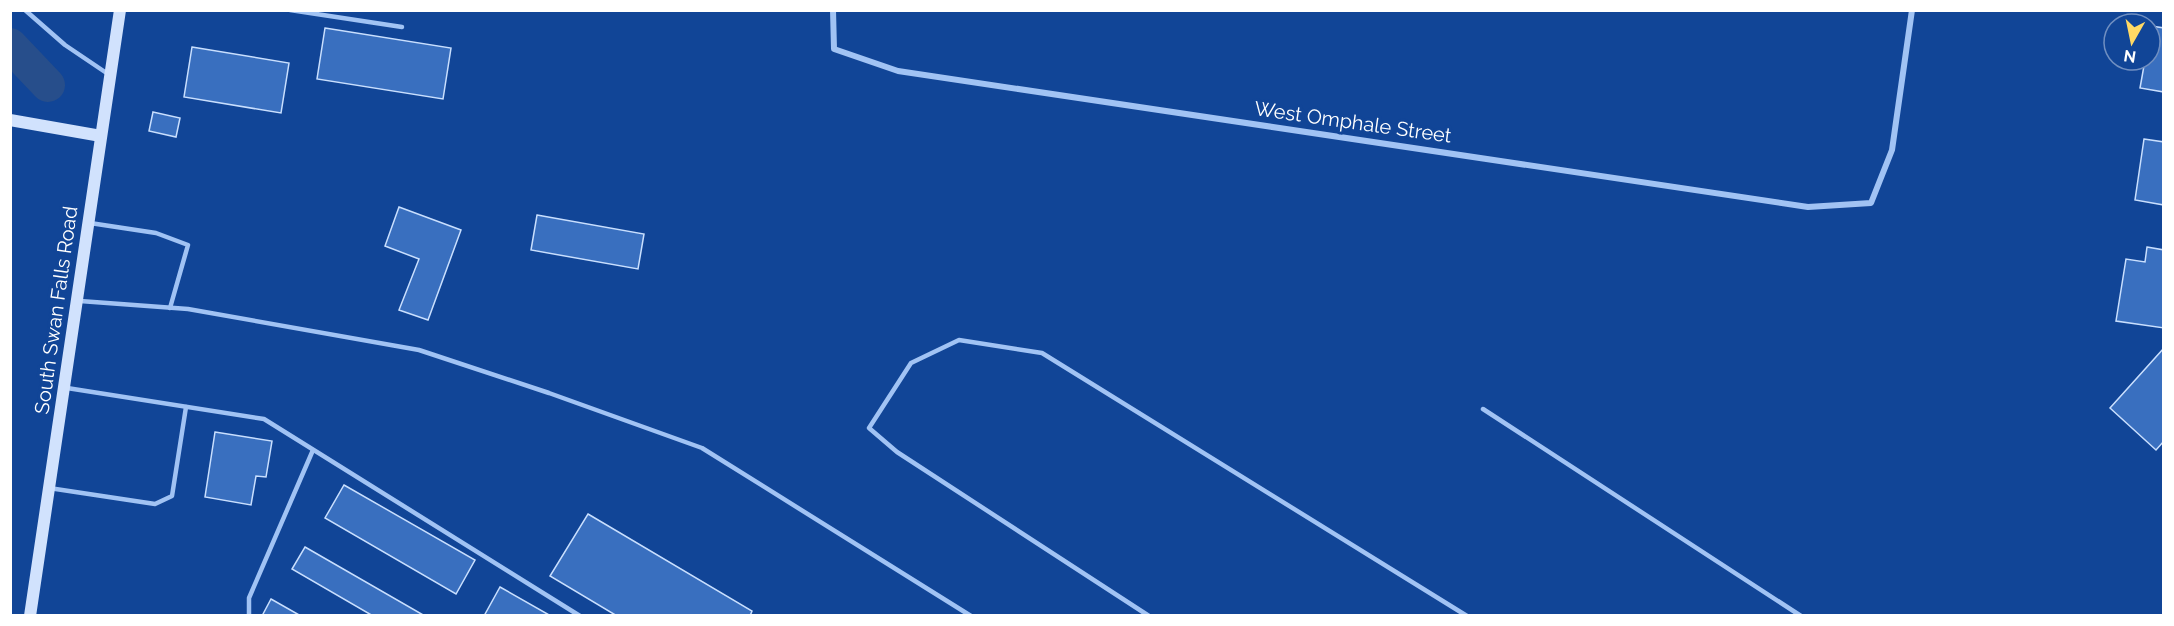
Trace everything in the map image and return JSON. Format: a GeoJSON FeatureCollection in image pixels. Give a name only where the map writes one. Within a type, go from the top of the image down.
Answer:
{"type":"FeatureCollection","features":[{"type":"Feature","properties":{"kind":"street","name":"South Swan Falls Road"},"geometry":{"type":"LineString","coordinates":[[30,615],[120,10]]}},
{"type":"Feature","properties":{"kind":"street","name":"West Omphale Street"},"geometry":{"type":"LineString","coordinates":[[833,10],[834,49],[898,71],[1808,207],[1872,203],[1892,150],[1912,10]]}},
{"type":"Feature","properties":{"kind":"street"},"geometry":{"type":"LineString","coordinates":[[10,120],[101,136]]}},
{"type":"Feature","properties":{"kind":"lane"},"geometry":{"type":"LineString","coordinates":[[25,10],[65,45],[110,75]]}},
{"type":"Feature","properties":{"kind":"lane"},"geometry":{"type":"LineString","coordinates":[[290,10],[402,27]]}},
{"type":"Feature","properties":{"kind":"lane"},"geometry":{"type":"LineString","coordinates":[[88,223],[156,233],[188,246],[170,308]]}},
{"type":"Feature","properties":{"kind":"lane"},"geometry":{"type":"LineString","coordinates":[[77,301],[200,311],[419,350],[549,393],[702,448],[970,615]]}},
{"type":"Feature","properties":{"kind":"lane"},"geometry":{"type":"LineString","coordinates":[[1149,615],[897,452],[869,428],[911,363],[959,340],[1042,353],[1467,615]]}},
{"type":"Feature","properties":{"kind":"lane"},"geometry":{"type":"LineString","coordinates":[[64,388],[264,419],[580,615]]}},
{"type":"Feature","properties":{"kind":"lane"},"geometry":{"type":"LineString","coordinates":[[49,488],[155,504],[172,496],[186,407]]}},
{"type":"Feature","properties":{"kind":"lane"},"geometry":{"type":"LineString","coordinates":[[1484,409],[1802,615]]}},
{"type":"Feature","properties":{"kind":"lane"},"geometry":{"type":"LineString","coordinates":[[249,615],[249,598],[313,450]]}},
{"type":"Feature","properties":{"kind":"building"},"geometry":{"type":"Polygon","coordinates":[[[325,28],[451,48],[443,99],[317,79],[325,28]]]}},
{"type":"Feature","properties":{"kind":"building"},"geometry":{"type":"Polygon","coordinates":[[[2162,28],[2164,28],[2164,92],[2140,88],[2143,72],[2162,72],[2162,28]]]}},
{"type":"Feature","properties":{"kind":"building"},"geometry":{"type":"Polygon","coordinates":[[[192,47],[289,63],[281,113],[184,97],[192,47]]]}},
{"type":"Feature","properties":{"kind":"building"},"geometry":{"type":"Polygon","coordinates":[[[153,112],[180,118],[176,137],[149,131],[153,112]]]}},
{"type":"Feature","properties":{"kind":"building"},"geometry":{"type":"Polygon","coordinates":[[[2144,139],[2164,142],[2164,205],[2135,200],[2144,139]]]}},
{"type":"Feature","properties":{"kind":"building"},"geometry":{"type":"Polygon","coordinates":[[[399,207],[461,230],[428,320],[399,310],[419,259],[385,246],[399,207]]]}},
{"type":"Feature","properties":{"kind":"building"},"geometry":{"type":"Polygon","coordinates":[[[537,215],[644,234],[638,269],[531,250],[537,215]]]}},
{"type":"Feature","properties":{"kind":"building"},"geometry":{"type":"Polygon","coordinates":[[[2147,247],[2164,250],[2164,328],[2116,321],[2126,259],[2145,262],[2147,247]]]}},
{"type":"Feature","properties":{"kind":"building"},"geometry":{"type":"Polygon","coordinates":[[[2164,348],[2164,441],[2156,450],[2110,408],[2164,348]]]}},
{"type":"Feature","properties":{"kind":"building"},"geometry":{"type":"Polygon","coordinates":[[[215,432],[272,441],[266,477],[256,476],[251,505],[205,497],[215,432]]]}},
{"type":"Feature","properties":{"kind":"building"},"geometry":{"type":"Polygon","coordinates":[[[344,485],[475,560],[456,594],[325,518],[344,485]]]}},
{"type":"Feature","properties":{"kind":"building"},"geometry":{"type":"Polygon","coordinates":[[[588,514],[752,611],[750,616],[617,616],[550,576],[588,514]]]}},
{"type":"Feature","properties":{"kind":"building"},"geometry":{"type":"Polygon","coordinates":[[[305,547],[425,616],[373,616],[292,569],[305,547]]]}},
{"type":"Feature","properties":{"kind":"building"},"geometry":{"type":"Polygon","coordinates":[[[500,587],[551,616],[484,616],[500,587]]]}},
{"type":"Feature","properties":{"kind":"building"},"geometry":{"type":"Polygon","coordinates":[[[271,599],[301,616],[262,616],[271,599]]]}},
{"type":"Feature","properties":{"kind":"waterway"},"geometry":{"type":"LineString","coordinates":[[10,45],[48,85]]}}]}
